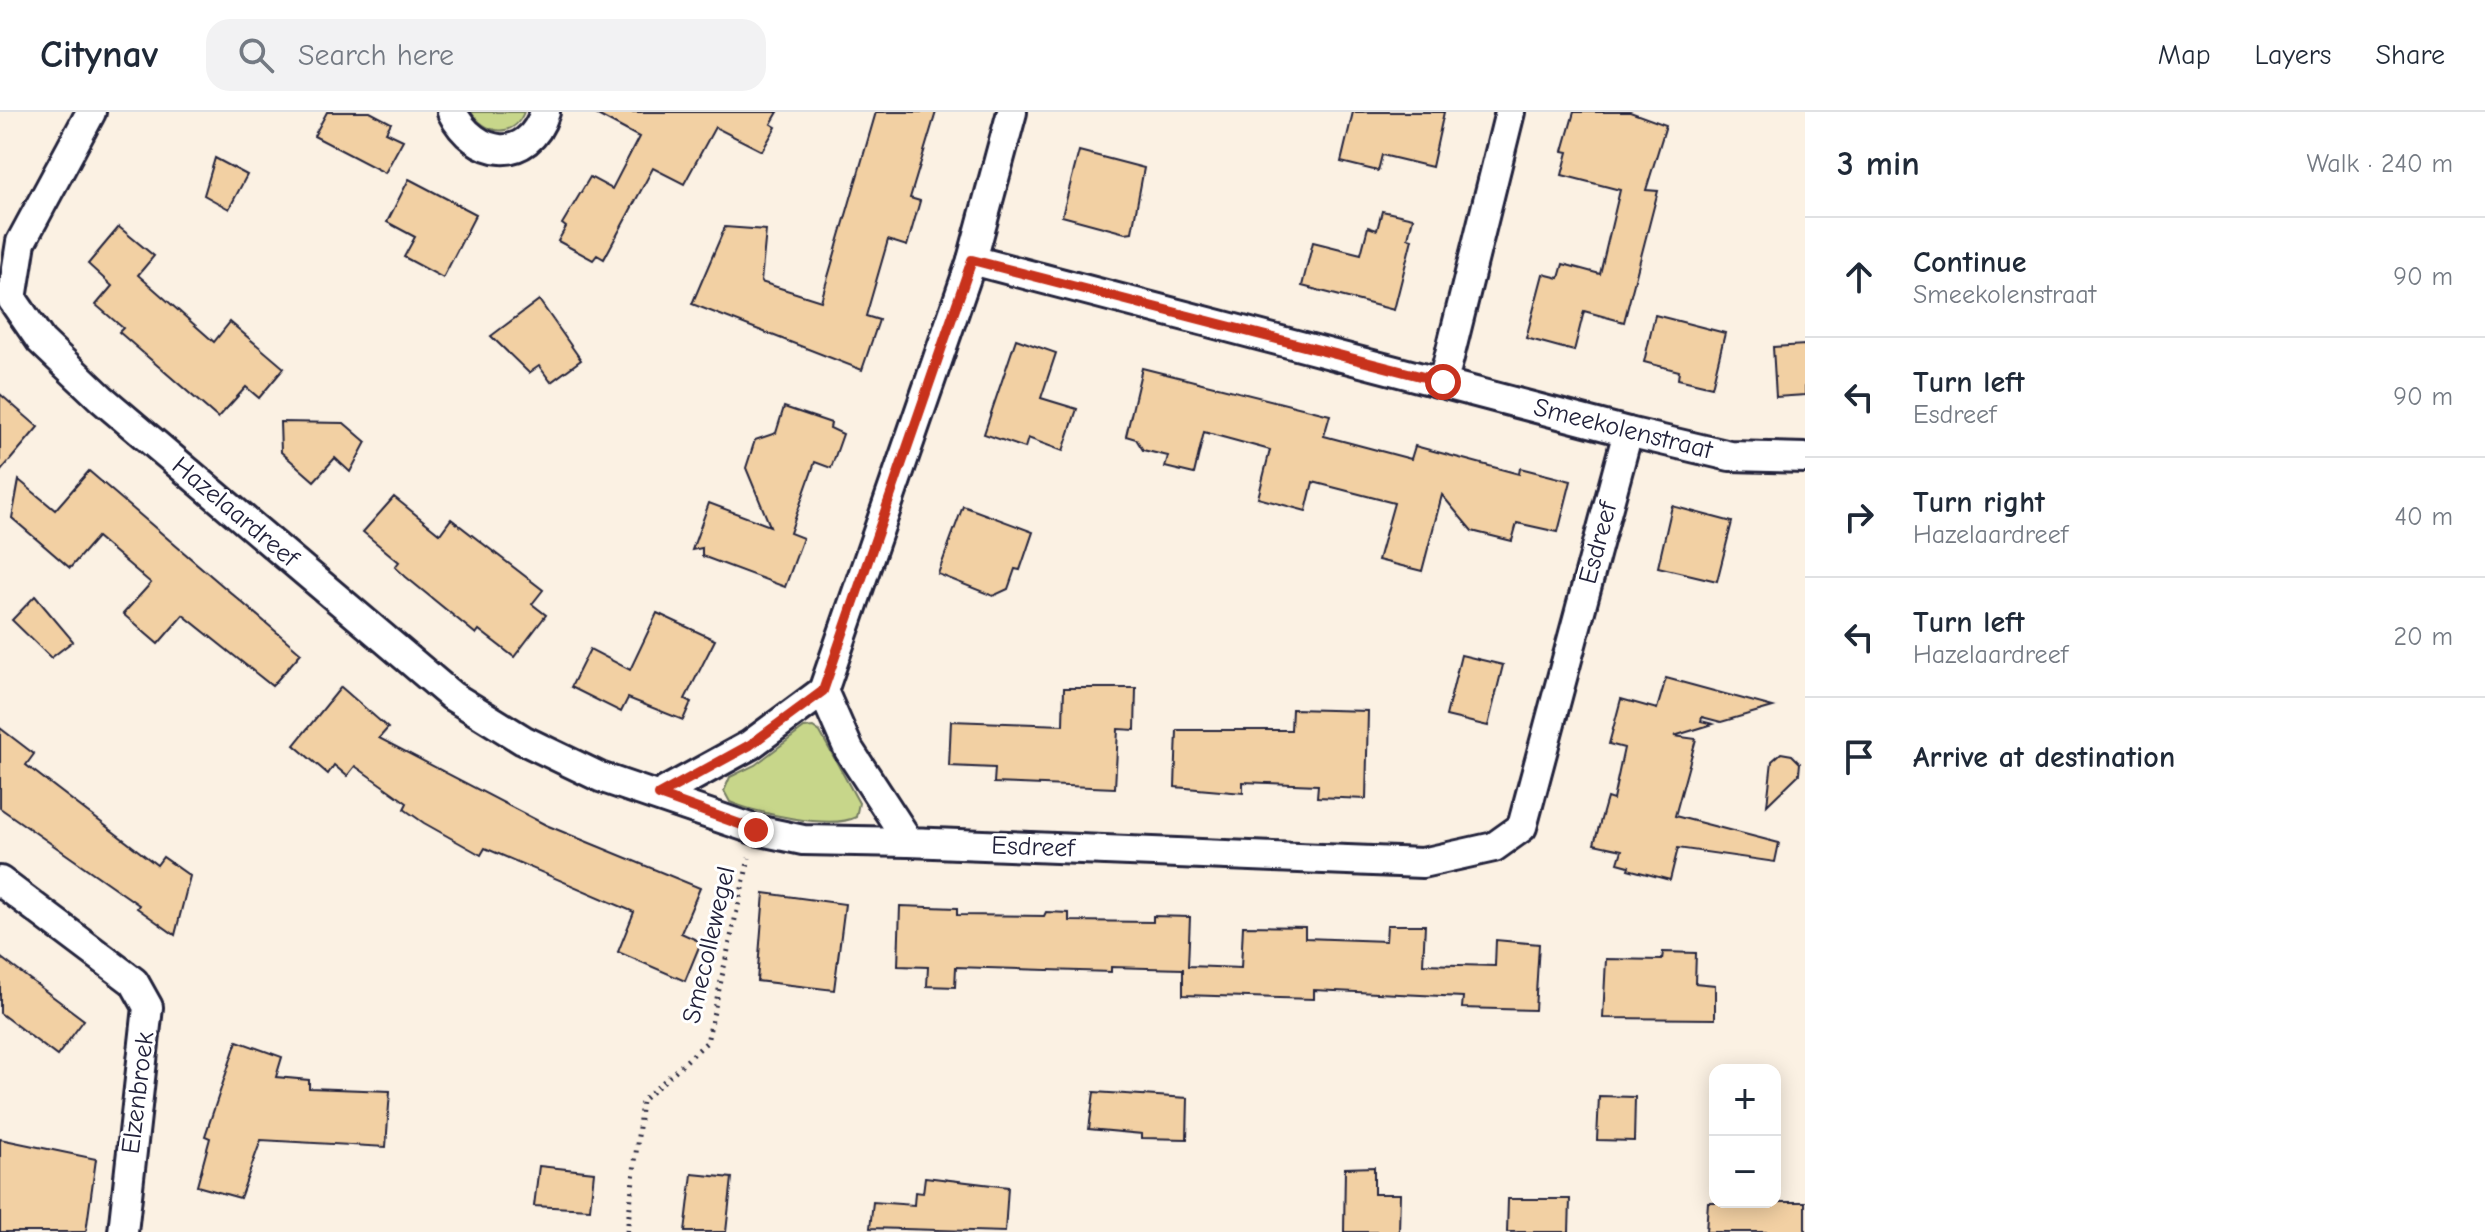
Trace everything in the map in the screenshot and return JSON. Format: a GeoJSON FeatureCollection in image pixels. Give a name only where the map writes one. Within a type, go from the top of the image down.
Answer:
{"type":"FeatureCollection","features":[{"type":"Feature","properties":{"kind":"street","name":"Hazelaardreef"},"geometry":{"type":"LineString","coordinates":[[91,112],[21,242],[12,299],[41,341],[114,410],[452,696],[523,740],[600,777],[756,830],[803,840],[909,842]]}},
{"type":"Feature","properties":{"kind":"street"},"geometry":{"type":"LineString","coordinates":[[452,112],[462,133],[481,146],[501,150],[525,142],[540,126],[545,112]]}},
{"type":"Feature","properties":{"kind":"street"},"geometry":{"type":"LineString","coordinates":[[659,795],[750,745],[823,691],[972,260],[1012,112]]}},
{"type":"Feature","properties":{"kind":"street"},"geometry":{"type":"LineString","coordinates":[[1443,382],[1510,112]]}},
{"type":"Feature","properties":{"kind":"street","name":"Smeekolenstraat"},"geometry":{"type":"LineString","coordinates":[[972,260],[1628,432],[1730,456],[1805,458]]}},
{"type":"Feature","properties":{"kind":"street","name":"Esdreef"},"geometry":{"type":"LineString","coordinates":[[909,842],[1422,863],[1494,847],[1522,827],[1628,432]]}},
{"type":"Feature","properties":{"kind":"street"},"geometry":{"type":"LineString","coordinates":[[823,691],[849,750],[909,842]]}},
{"type":"Feature","properties":{"kind":"street","name":"Elzenbroek"},"geometry":{"type":"LineString","coordinates":[[0,881],[134,982],[148,1007],[123,1232]]}},
{"type":"Feature","properties":{"kind":"path","name":"Smecollewegel"},"geometry":{"type":"LineString","coordinates":[[627,1232],[642,1101],[707,1042],[756,830]]}},
{"type":"Feature","properties":{"kind":"green space"},"geometry":{"type":"Polygon","coordinates":[[[471,112],[524,112],[513,127],[498,130],[483,125],[471,112]]]}},
{"type":"Feature","properties":{"kind":"green space"},"geometry":{"type":"Polygon","coordinates":[[[813,727],[820,732],[859,803],[856,817],[845,821],[812,821],[756,811],[730,802],[724,791],[730,777],[755,765],[804,728],[813,727]]]}},
{"type":"Feature","properties":{"kind":"building"},"geometry":{"type":"Polygon","coordinates":[[[327,112],[370,112],[391,123],[386,132],[403,140],[385,173],[314,136],[327,112]]]}},
{"type":"Feature","properties":{"kind":"building"},"geometry":{"type":"Polygon","coordinates":[[[592,112],[778,112],[771,124],[776,127],[762,151],[715,127],[684,184],[653,168],[604,259],[597,255],[593,260],[558,241],[566,227],[562,224],[590,177],[612,189],[639,137],[592,112]]]}},
{"type":"Feature","properties":{"kind":"building"},"geometry":{"type":"Polygon","coordinates":[[[876,112],[936,112],[910,198],[920,201],[907,246],[888,240],[866,316],[879,320],[862,370],[692,304],[725,227],[766,230],[761,282],[821,301],[876,112]]]}},
{"type":"Feature","properties":{"kind":"building"},"geometry":{"type":"Polygon","coordinates":[[[1353,112],[1444,112],[1432,167],[1382,155],[1378,171],[1341,162],[1353,112]]]}},
{"type":"Feature","properties":{"kind":"building"},"geometry":{"type":"Polygon","coordinates":[[[1574,112],[1630,112],[1666,125],[1646,190],[1658,191],[1624,322],[1584,311],[1574,351],[1526,338],[1543,274],[1559,278],[1563,264],[1600,274],[1620,190],[1562,175],[1568,152],[1563,151],[1574,112]]]}},
{"type":"Feature","properties":{"kind":"building"},"geometry":{"type":"Polygon","coordinates":[[[1079,151],[1144,168],[1132,232],[1125,233],[1062,216],[1079,151]]]}},
{"type":"Feature","properties":{"kind":"building"},"geometry":{"type":"Polygon","coordinates":[[[215,158],[247,175],[229,209],[204,195],[215,158]]]}},
{"type":"Feature","properties":{"kind":"building"},"geometry":{"type":"Polygon","coordinates":[[[409,179],[476,214],[443,278],[404,257],[415,237],[387,222],[409,179]]]}},
{"type":"Feature","properties":{"kind":"building"},"geometry":{"type":"Polygon","coordinates":[[[1382,211],[1413,218],[1408,238],[1412,239],[1394,310],[1302,286],[1313,242],[1361,254],[1368,227],[1377,230],[1382,211]]]}},
{"type":"Feature","properties":{"kind":"building"},"geometry":{"type":"Polygon","coordinates":[[[119,227],[154,256],[138,275],[214,342],[230,322],[284,368],[259,398],[246,387],[218,418],[119,332],[123,328],[96,305],[112,286],[88,264],[119,227]]]}},
{"type":"Feature","properties":{"kind":"building"},"geometry":{"type":"Polygon","coordinates":[[[539,300],[581,360],[551,382],[539,366],[529,373],[491,336],[539,300]]]}},
{"type":"Feature","properties":{"kind":"building"},"geometry":{"type":"Polygon","coordinates":[[[1655,315],[1725,333],[1712,387],[1678,379],[1679,371],[1644,362],[1655,315]]]}},
{"type":"Feature","properties":{"kind":"building"},"geometry":{"type":"Polygon","coordinates":[[[1016,339],[1056,353],[1041,398],[1077,409],[1063,451],[1028,438],[1025,448],[984,434],[1016,339]]]}},
{"type":"Feature","properties":{"kind":"building"},"geometry":{"type":"Polygon","coordinates":[[[1805,345],[1805,395],[1776,397],[1773,347],[1805,345]]]}},
{"type":"Feature","properties":{"kind":"building"},"geometry":{"type":"Polygon","coordinates":[[[1142,368],[1330,415],[1324,436],[1411,459],[1415,446],[1519,474],[1520,468],[1571,481],[1558,532],[1517,523],[1512,541],[1472,531],[1442,495],[1422,571],[1378,560],[1394,503],[1313,482],[1306,511],[1258,498],[1270,450],[1204,432],[1194,474],[1165,467],[1168,456],[1143,450],[1136,439],[1126,436],[1142,368]]]}},
{"type":"Feature","properties":{"kind":"building"},"geometry":{"type":"Polygon","coordinates":[[[0,394],[38,427],[0,472],[0,394]]]}},
{"type":"Feature","properties":{"kind":"building"},"geometry":{"type":"Polygon","coordinates":[[[784,407],[831,423],[830,428],[843,434],[831,468],[815,462],[790,533],[803,538],[785,587],[702,556],[702,548],[692,550],[709,503],[770,526],[746,468],[755,440],[776,433],[784,407]]]}},
{"type":"Feature","properties":{"kind":"building"},"geometry":{"type":"Polygon","coordinates":[[[280,422],[344,423],[366,442],[350,472],[335,458],[314,481],[281,452],[280,422]]]}},
{"type":"Feature","properties":{"kind":"building"},"geometry":{"type":"Polygon","coordinates":[[[89,471],[301,653],[272,686],[183,615],[158,644],[123,614],[151,583],[97,537],[70,568],[12,518],[19,480],[55,510],[89,471]]]}},
{"type":"Feature","properties":{"kind":"building"},"geometry":{"type":"Polygon","coordinates":[[[394,497],[440,534],[451,519],[543,590],[532,604],[546,615],[514,657],[479,630],[476,634],[406,577],[395,567],[399,562],[363,532],[394,497]]]}},
{"type":"Feature","properties":{"kind":"building"},"geometry":{"type":"Polygon","coordinates":[[[963,506],[1033,532],[1020,570],[1015,569],[1008,589],[993,596],[938,574],[963,506]]]}},
{"type":"Feature","properties":{"kind":"building"},"geometry":{"type":"Polygon","coordinates":[[[1672,506],[1732,522],[1717,581],[1658,567],[1672,506]]]}},
{"type":"Feature","properties":{"kind":"building"},"geometry":{"type":"Polygon","coordinates":[[[35,596],[73,641],[51,658],[12,620],[35,596]]]}},
{"type":"Feature","properties":{"kind":"building"},"geometry":{"type":"Polygon","coordinates":[[[657,613],[715,640],[685,699],[691,702],[683,720],[628,698],[621,712],[571,687],[590,649],[630,670],[657,613]]]}},
{"type":"Feature","properties":{"kind":"building"},"geometry":{"type":"Polygon","coordinates":[[[1461,655],[1503,665],[1488,726],[1446,716],[1461,655]]]}},
{"type":"Feature","properties":{"kind":"building"},"geometry":{"type":"Polygon","coordinates":[[[1666,678],[1773,707],[1721,722],[1702,717],[1701,721],[1713,724],[1674,736],[1696,739],[1675,816],[1779,843],[1775,862],[1678,848],[1670,880],[1628,869],[1629,866],[1618,863],[1622,850],[1594,844],[1607,798],[1613,800],[1624,748],[1609,744],[1621,699],[1657,709],[1666,678]]]}},
{"type":"Feature","properties":{"kind":"building"},"geometry":{"type":"Polygon","coordinates":[[[341,687],[388,728],[379,738],[546,825],[700,888],[681,933],[701,942],[685,981],[618,952],[634,912],[485,848],[481,855],[404,809],[407,803],[355,766],[347,776],[334,765],[328,774],[294,745],[341,687]]]}},
{"type":"Feature","properties":{"kind":"building"},"geometry":{"type":"Polygon","coordinates":[[[1064,688],[1136,688],[1135,730],[1118,729],[1115,788],[994,783],[995,768],[949,766],[951,721],[1063,725],[1064,688]]]}},
{"type":"Feature","properties":{"kind":"building"},"geometry":{"type":"Polygon","coordinates":[[[1292,709],[1368,711],[1366,799],[1317,797],[1318,785],[1243,782],[1243,793],[1175,787],[1177,730],[1291,730],[1292,709]]]}},
{"type":"Feature","properties":{"kind":"building"},"geometry":{"type":"Polygon","coordinates":[[[0,728],[34,754],[26,765],[157,865],[163,857],[190,876],[175,935],[137,908],[139,905],[0,808],[0,728]]]}},
{"type":"Feature","properties":{"kind":"building"},"geometry":{"type":"Polygon","coordinates":[[[1781,753],[1792,755],[1800,763],[1799,774],[1767,805],[1772,761],[1781,753]]]}},
{"type":"Feature","properties":{"kind":"building"},"geometry":{"type":"Polygon","coordinates":[[[764,893],[845,904],[834,990],[757,981],[764,893]]]}},
{"type":"Feature","properties":{"kind":"building"},"geometry":{"type":"Polygon","coordinates":[[[900,906],[957,908],[957,915],[1044,916],[1046,912],[1069,913],[1069,921],[1153,922],[1153,916],[1190,917],[1188,966],[1241,968],[1243,926],[1305,927],[1305,938],[1386,941],[1387,925],[1425,925],[1423,964],[1495,966],[1496,940],[1539,944],[1535,1010],[1462,1008],[1463,997],[1314,990],[1314,999],[1183,995],[1183,969],[1111,967],[1111,972],[956,967],[955,987],[927,986],[928,967],[898,966],[900,906]]]}},
{"type":"Feature","properties":{"kind":"building"},"geometry":{"type":"Polygon","coordinates":[[[1663,952],[1696,953],[1695,983],[1715,985],[1715,1019],[1603,1018],[1606,959],[1662,960],[1663,952]]]}},
{"type":"Feature","properties":{"kind":"building"},"geometry":{"type":"Polygon","coordinates":[[[0,957],[84,1020],[57,1056],[0,1013],[0,957]]]}},
{"type":"Feature","properties":{"kind":"building"},"geometry":{"type":"Polygon","coordinates":[[[237,1041],[282,1057],[276,1077],[309,1080],[309,1088],[390,1091],[386,1147],[261,1140],[240,1198],[197,1186],[210,1138],[205,1136],[237,1041]]]}},
{"type":"Feature","properties":{"kind":"building"},"geometry":{"type":"Polygon","coordinates":[[[1094,1092],[1188,1098],[1187,1139],[1142,1138],[1142,1134],[1089,1129],[1094,1092]]]}},
{"type":"Feature","properties":{"kind":"building"},"geometry":{"type":"Polygon","coordinates":[[[1599,1096],[1635,1097],[1634,1141],[1597,1140],[1599,1096]]]}},
{"type":"Feature","properties":{"kind":"building"},"geometry":{"type":"Polygon","coordinates":[[[0,1139],[96,1159],[86,1232],[0,1232],[0,1139]]]}},
{"type":"Feature","properties":{"kind":"building"},"geometry":{"type":"Polygon","coordinates":[[[539,1166],[594,1172],[590,1209],[534,1206],[539,1166]]]}},
{"type":"Feature","properties":{"kind":"building"},"geometry":{"type":"Polygon","coordinates":[[[1374,1167],[1374,1194],[1400,1194],[1399,1232],[1344,1232],[1345,1168],[1374,1167]]]}},
{"type":"Feature","properties":{"kind":"building"},"geometry":{"type":"Polygon","coordinates":[[[692,1174],[732,1178],[726,1232],[685,1232],[692,1174]]]}},
{"type":"Feature","properties":{"kind":"building"},"geometry":{"type":"Polygon","coordinates":[[[925,1177],[1008,1187],[1005,1232],[870,1228],[873,1202],[914,1205],[915,1192],[923,1193],[925,1177]]]}},
{"type":"Feature","properties":{"kind":"building"},"geometry":{"type":"Polygon","coordinates":[[[1508,1199],[1570,1199],[1569,1232],[1507,1232],[1508,1199]]]}},
{"type":"Feature","properties":{"kind":"building"},"geometry":{"type":"Polygon","coordinates":[[[1708,1202],[1709,1208],[1781,1208],[1781,1202],[1805,1202],[1805,1232],[1706,1232],[1708,1202]]]}},
{"type":"Feature","properties":{"kind":"route"},"geometry":{"type":"LineString","coordinates":[[756,830],[659,795],[750,745],[823,691],[972,260],[1443,382]]}}]}
